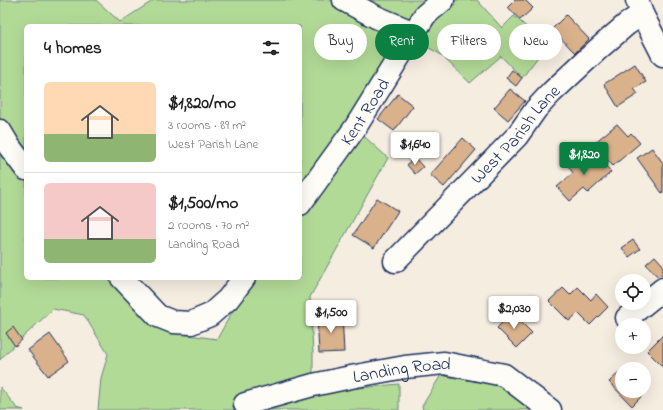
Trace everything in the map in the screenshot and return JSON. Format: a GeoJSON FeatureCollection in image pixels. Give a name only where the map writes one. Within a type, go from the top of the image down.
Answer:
{"type":"FeatureCollection","features":[{"type":"Feature","properties":{"kind":"street"},"geometry":{"type":"LineString","coordinates":[[344,0],[393,24]]}},
{"type":"Feature","properties":{"kind":"street","name":"Kent Road"},"geometry":{"type":"LineString","coordinates":[[420,24],[425,15],[442,0]]}},
{"type":"Feature","properties":{"kind":"street"},"geometry":{"type":"LineString","coordinates":[[640,7],[663,55]]}},
{"type":"Feature","properties":{"kind":"street","name":"West Parish Lane"},"geometry":{"type":"LineString","coordinates":[[395,261],[517,136],[536,109],[552,92],[627,24],[640,7]]}},
{"type":"Feature","properties":{"kind":"street","name":"Kent Road"},"geometry":{"type":"LineString","coordinates":[[302,201],[355,128],[397,60]]}},
{"type":"Feature","properties":{"kind":"street"},"geometry":{"type":"LineString","coordinates":[[0,131],[24,166]]}},
{"type":"Feature","properties":{"kind":"street"},"geometry":{"type":"LineString","coordinates":[[124,280],[158,316],[173,322],[191,323],[210,315],[228,298],[242,280]]}},
{"type":"Feature","properties":{"kind":"street"},"geometry":{"type":"LineString","coordinates":[[627,318],[663,289]]}},
{"type":"Feature","properties":{"kind":"street","name":"Landing Road"},"geometry":{"type":"LineString","coordinates":[[245,404],[356,376],[405,367],[444,363],[504,375],[550,410]]}},
{"type":"Feature","properties":{"kind":"green space"},"geometry":{"type":"Polygon","coordinates":[[[0,0],[96,0],[120,22],[154,0],[477,0],[498,24],[437,24],[437,52],[429,48],[429,24],[375,24],[375,60],[397,60],[355,128],[388,158],[310,297],[313,385],[310,393],[399,384],[399,410],[98,410],[101,378],[108,354],[84,315],[53,309],[0,360],[0,0]]]}},
{"type":"Feature","properties":{"kind":"green space"},"geometry":{"type":"Polygon","coordinates":[[[514,16],[523,24],[509,24],[509,60],[536,60],[522,78],[501,56],[501,27],[502,28],[514,16]]]}},
{"type":"Feature","properties":{"kind":"green space"},"geometry":{"type":"Polygon","coordinates":[[[446,60],[496,60],[470,83],[446,60]]]}},
{"type":"Feature","properties":{"kind":"green space"},"geometry":{"type":"Polygon","coordinates":[[[441,375],[502,386],[541,410],[423,410],[422,406],[441,375]]]}},
{"type":"Feature","properties":{"kind":"green space"},"geometry":{"type":"Polygon","coordinates":[[[0,387],[17,408],[24,410],[0,410],[0,387]]]}},
{"type":"Feature","properties":{"kind":"building"},"geometry":{"type":"Polygon","coordinates":[[[515,0],[525,0],[533,8],[520,20],[508,7],[515,0]]]}},
{"type":"Feature","properties":{"kind":"building"},"geometry":{"type":"Polygon","coordinates":[[[566,15],[589,39],[575,53],[562,39],[562,24],[557,24],[566,15]]]}},
{"type":"Feature","properties":{"kind":"building"},"geometry":{"type":"Polygon","coordinates":[[[635,64],[646,82],[634,89],[638,94],[618,107],[604,84],[635,64]]]}},
{"type":"Feature","properties":{"kind":"building"},"geometry":{"type":"Polygon","coordinates":[[[512,70],[522,78],[516,86],[506,78],[512,70]]]}},
{"type":"Feature","properties":{"kind":"building"},"geometry":{"type":"Polygon","coordinates":[[[510,89],[525,101],[508,120],[494,108],[510,89]]]}},
{"type":"Feature","properties":{"kind":"building"},"geometry":{"type":"Polygon","coordinates":[[[398,94],[413,106],[394,131],[378,119],[398,94]]]}},
{"type":"Feature","properties":{"kind":"building"},"geometry":{"type":"Polygon","coordinates":[[[617,124],[628,136],[631,133],[640,143],[613,166],[593,144],[617,124]]]}},
{"type":"Feature","properties":{"kind":"building"},"geometry":{"type":"Polygon","coordinates":[[[463,138],[476,150],[444,187],[430,175],[463,138]]]}},
{"type":"Feature","properties":{"kind":"building"},"geometry":{"type":"Polygon","coordinates":[[[652,148],[663,163],[662,193],[637,158],[652,148]]]}},
{"type":"Feature","properties":{"kind":"building"},"geometry":{"type":"Polygon","coordinates":[[[587,150],[599,164],[602,161],[611,172],[588,193],[584,189],[570,201],[557,187],[573,173],[568,166],[587,150]]]}},
{"type":"Feature","properties":{"kind":"building"},"geometry":{"type":"Polygon","coordinates":[[[414,157],[423,167],[415,174],[407,165],[414,157]]]}},
{"type":"Feature","properties":{"kind":"building"},"geometry":{"type":"Polygon","coordinates":[[[377,198],[398,211],[374,248],[353,235],[377,198]]]}},
{"type":"Feature","properties":{"kind":"building"},"geometry":{"type":"Polygon","coordinates":[[[633,240],[640,249],[629,257],[622,248],[633,240]]]}},
{"type":"Feature","properties":{"kind":"building"},"geometry":{"type":"Polygon","coordinates":[[[655,256],[663,265],[663,273],[658,277],[646,264],[655,256]]]}},
{"type":"Feature","properties":{"kind":"building"},"geometry":{"type":"Polygon","coordinates":[[[578,287],[591,300],[596,294],[608,307],[590,325],[578,313],[569,321],[549,301],[563,288],[570,295],[578,287]]]}},
{"type":"Feature","properties":{"kind":"building"},"geometry":{"type":"Polygon","coordinates":[[[512,313],[532,333],[517,348],[497,328],[512,313]]]}},
{"type":"Feature","properties":{"kind":"building"},"geometry":{"type":"Polygon","coordinates":[[[342,314],[344,352],[319,353],[317,316],[342,314]]]}},
{"type":"Feature","properties":{"kind":"building"},"geometry":{"type":"Polygon","coordinates":[[[13,327],[22,340],[15,346],[6,333],[13,327]]]}},
{"type":"Feature","properties":{"kind":"building"},"geometry":{"type":"Polygon","coordinates":[[[50,334],[69,361],[48,376],[28,350],[50,334]]]}},
{"type":"Feature","properties":{"kind":"building"},"geometry":{"type":"Polygon","coordinates":[[[663,335],[663,367],[650,354],[651,347],[663,335]]]}},
{"type":"Feature","properties":{"kind":"building"},"geometry":{"type":"Polygon","coordinates":[[[615,376],[615,388],[609,382],[615,376]]]}},
{"type":"Feature","properties":{"kind":"building"},"geometry":{"type":"Polygon","coordinates":[[[624,398],[640,398],[632,406],[624,398]]]}}]}
